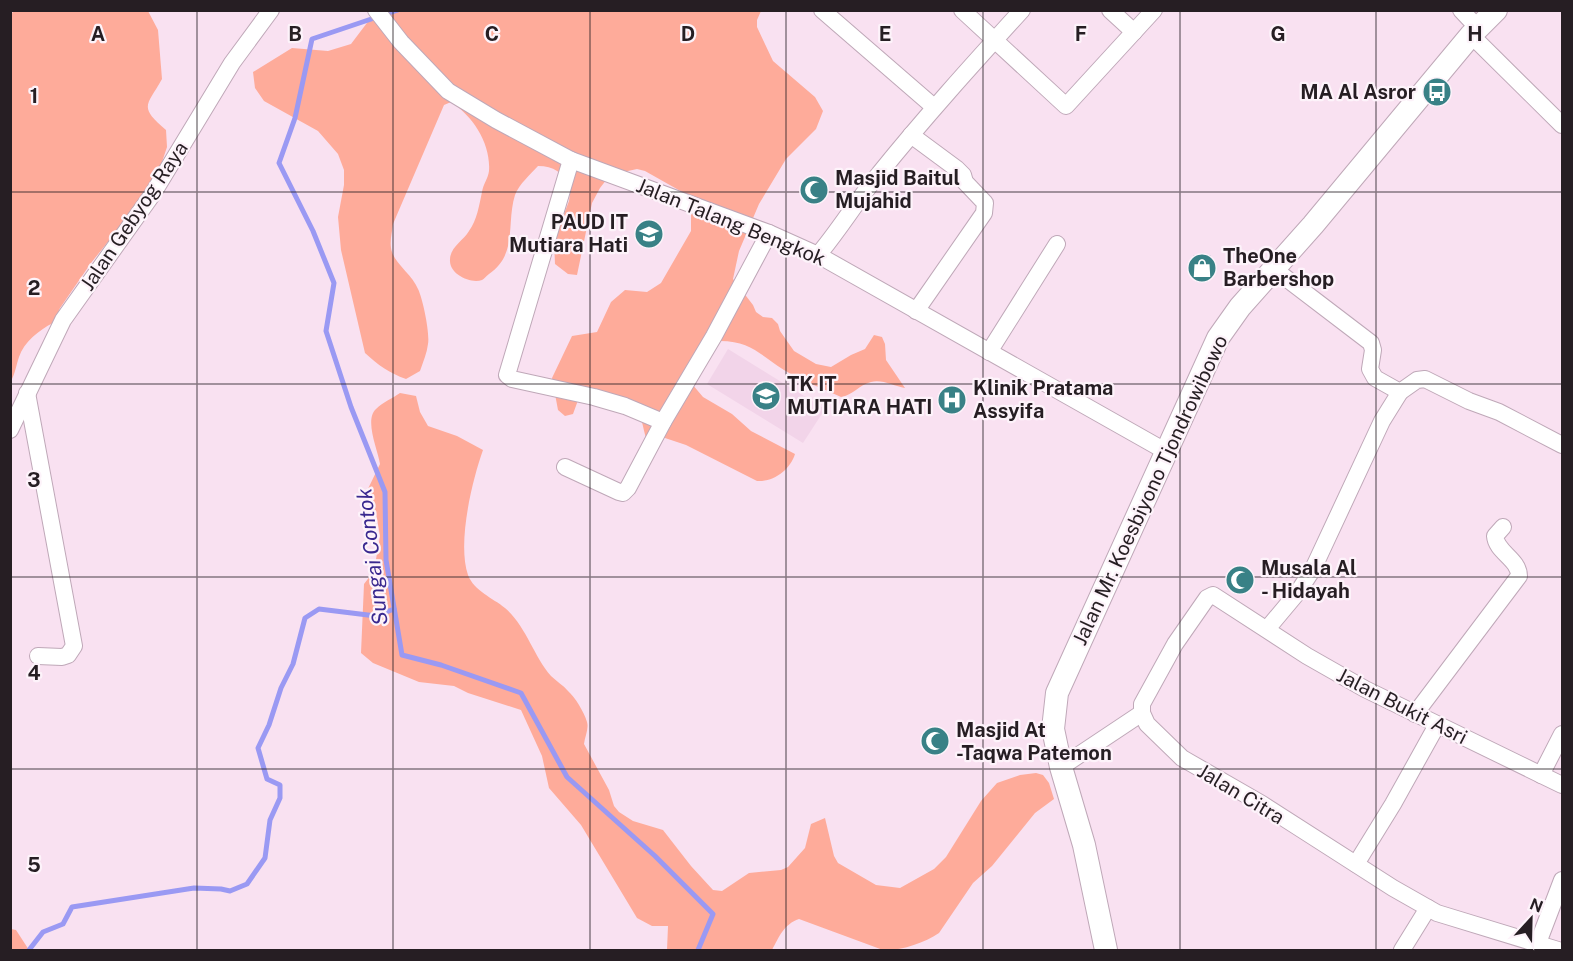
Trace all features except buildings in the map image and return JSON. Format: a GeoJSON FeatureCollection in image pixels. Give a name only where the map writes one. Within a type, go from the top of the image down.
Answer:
{"type":"FeatureCollection","features":[{"type":"Feature","properties":{"kind":"main road","name":"Jalan Mr. Koesbiyono Tjondrowibowo"},"geometry":{"type":"LineString","coordinates":[[1106,951],[1084,845],[1060,767],[1053,729],[1057,693],[1218,338],[1240,307],[1313,225],[1474,32],[1496,10]]}},
{"type":"Feature","properties":{"kind":"street","name":"Jalan Gebyog Raya"},"geometry":{"type":"LineString","coordinates":[[10,430],[63,320],[152,195],[232,63],[271,10]]}},
{"type":"Feature","properties":{"kind":"street","name":"Jalan Talang Bengkok"},"geometry":{"type":"LineString","coordinates":[[376,10],[401,42],[448,91],[496,120],[571,160],[769,234],[818,255],[1167,452]]}},
{"type":"Feature","properties":{"kind":"street"},"geometry":{"type":"LineString","coordinates":[[822,10],[934,107]]}},
{"type":"Feature","properties":{"kind":"street"},"geometry":{"type":"LineString","coordinates":[[962,10],[1066,106],[1154,10]]}},
{"type":"Feature","properties":{"kind":"street"},"geometry":{"type":"LineString","coordinates":[[818,255],[837,233],[877,176],[934,107],[1022,10]]}},
{"type":"Feature","properties":{"kind":"street"},"geometry":{"type":"LineString","coordinates":[[1110,10],[1134,32]]}},
{"type":"Feature","properties":{"kind":"street"},"geometry":{"type":"LineString","coordinates":[[1461,10],[1474,32],[1563,125]]}},
{"type":"Feature","properties":{"kind":"street"},"geometry":{"type":"LineString","coordinates":[[911,135],[957,169],[963,175],[965,182],[982,200],[985,208],[984,213],[916,311]]}},
{"type":"Feature","properties":{"kind":"street"},"geometry":{"type":"LineString","coordinates":[[571,160],[507,375],[522,382],[625,406],[663,422]]}},
{"type":"Feature","properties":{"kind":"street"},"geometry":{"type":"LineString","coordinates":[[565,467],[623,493],[628,488],[769,234]]}},
{"type":"Feature","properties":{"kind":"street"},"geometry":{"type":"LineString","coordinates":[[989,352],[1057,244]]}},
{"type":"Feature","properties":{"kind":"street"},"geometry":{"type":"LineString","coordinates":[[1274,269],[1371,342],[1373,350],[1370,369],[1375,378],[1400,392]]}},
{"type":"Feature","properties":{"kind":"street"},"geometry":{"type":"LineString","coordinates":[[1060,767],[1142,713],[1142,704],[1147,691],[1175,644],[1207,598],[1213,595],[1219,597],[1267,629],[1298,592],[1313,568],[1382,421],[1400,392],[1418,380],[1425,379],[1469,401],[1499,412],[1563,445]]}},
{"type":"Feature","properties":{"kind":"street"},"geometry":{"type":"LineString","coordinates":[[27,393],[74,646],[68,655],[62,657],[38,656]]}},
{"type":"Feature","properties":{"kind":"street"},"geometry":{"type":"LineString","coordinates":[[1415,714],[1519,576],[1517,567],[1496,542],[1495,536],[1503,527]]}},
{"type":"Feature","properties":{"kind":"street","name":"Jalan Bukit Asri"},"geometry":{"type":"LineString","coordinates":[[1267,629],[1336,673],[1437,725],[1563,785]]}},
{"type":"Feature","properties":{"kind":"street","name":"Jalan Citra"},"geometry":{"type":"LineString","coordinates":[[1142,713],[1147,724],[1182,758],[1262,804],[1428,908],[1518,945],[1538,943],[1558,951]]}},
{"type":"Feature","properties":{"kind":"street"},"geometry":{"type":"LineString","coordinates":[[1356,864],[1437,725]]}},
{"type":"Feature","properties":{"kind":"street"},"geometry":{"type":"LineString","coordinates":[[1541,775],[1563,734]]}},
{"type":"Feature","properties":{"kind":"street"},"geometry":{"type":"LineString","coordinates":[[1538,943],[1563,880]]}},
{"type":"Feature","properties":{"kind":"street"},"geometry":{"type":"LineString","coordinates":[[1402,951],[1428,908]]}},
{"type":"Feature","properties":{"kind":"shaded area"},"geometry":{"type":"Polygon","coordinates":[[[14,10],[148,11],[158,30],[162,79],[149,101],[148,110],[166,130],[167,147],[155,183],[91,263],[60,308],[53,323],[37,333],[24,346],[11,381],[11,15],[14,10]]]}},
{"type":"Feature","properties":{"kind":"shaded area"},"geometry":{"type":"Polygon","coordinates":[[[376,11],[761,11],[757,27],[773,61],[815,97],[823,111],[816,129],[786,159],[759,204],[739,251],[733,279],[756,312],[763,317],[772,318],[778,324],[780,331],[794,351],[816,364],[831,367],[865,349],[874,335],[882,337],[886,360],[905,388],[875,381],[841,397],[791,374],[748,346],[720,341],[692,384],[703,397],[732,414],[751,431],[795,454],[785,470],[763,481],[757,481],[686,445],[662,437],[647,440],[639,416],[581,392],[573,414],[565,416],[558,410],[552,378],[572,336],[597,332],[611,302],[625,290],[647,292],[661,283],[691,231],[691,197],[645,171],[637,169],[610,175],[592,203],[577,275],[568,274],[555,264],[554,240],[569,201],[571,185],[557,171],[549,167],[538,166],[522,183],[515,195],[508,248],[498,266],[482,280],[472,281],[461,277],[453,270],[450,256],[474,222],[489,171],[489,161],[479,132],[466,115],[451,102],[444,105],[393,224],[391,238],[391,249],[394,256],[416,284],[420,294],[426,316],[427,351],[420,371],[406,379],[379,365],[365,353],[341,250],[338,217],[344,185],[344,170],[338,154],[318,131],[264,101],[255,88],[253,72],[292,48],[328,51],[351,44],[376,11]]]}},
{"type":"Feature","properties":{"kind":"shaded area","name":"TK IT MUTIARA HATI"},"geometry":{"type":"Polygon","coordinates":[[[728,349],[825,409],[803,443],[707,384],[728,349]]]}},
{"type":"Feature","properties":{"kind":"shaded area"},"geometry":{"type":"Polygon","coordinates":[[[400,393],[416,396],[420,412],[428,426],[457,436],[483,450],[474,478],[465,530],[465,562],[471,581],[479,590],[505,608],[519,623],[545,668],[579,705],[587,725],[584,744],[609,790],[614,806],[633,821],[663,830],[713,890],[722,891],[749,873],[781,870],[788,867],[805,848],[811,824],[825,818],[834,856],[838,863],[876,885],[900,888],[934,869],[946,857],[981,801],[997,783],[1020,775],[1036,773],[1043,775],[1049,783],[1054,799],[1035,813],[992,866],[973,883],[939,933],[919,943],[905,948],[883,950],[799,919],[786,928],[772,950],[667,950],[668,926],[652,926],[637,918],[581,825],[549,788],[542,756],[521,710],[468,693],[454,686],[419,682],[373,663],[361,653],[364,584],[374,571],[380,536],[376,513],[365,495],[380,464],[371,420],[376,409],[400,393]]]}},
{"type":"Feature","properties":{"kind":"shaded area"},"geometry":{"type":"Polygon","coordinates":[[[11,929],[16,930],[29,950],[11,950],[11,929]]]}},
{"type":"Feature","properties":{"kind":"waterway","name":"Sungai Contok"},"geometry":{"type":"LineString","coordinates":[[398,10],[312,39],[295,118],[279,163],[313,231],[334,283],[326,331],[351,407],[385,492],[386,560],[402,655],[441,665],[521,693],[567,777],[655,856],[713,914],[698,950]]}},
{"type":"Feature","properties":{"kind":"waterway"},"geometry":{"type":"LineString","coordinates":[[29,950],[43,932],[63,924],[72,907],[194,888],[230,891],[247,884],[265,858],[270,820],[280,798],[280,785],[267,779],[258,748],[269,725],[281,688],[293,664],[305,618],[319,609],[376,616],[394,609]]}},
{"type":"Feature","properties":{"kind":"place","name":"MA Al Asror"},"geometry":{"type":"Point","coordinates":[1437,92]}},
{"type":"Feature","properties":{"kind":"place","name":"Masjid Baitul Mujahid"},"geometry":{"type":"Point","coordinates":[814,190]}},
{"type":"Feature","properties":{"kind":"place","name":"PAUD IT Mutiara Hati"},"geometry":{"type":"Point","coordinates":[649,234]}},
{"type":"Feature","properties":{"kind":"place","name":"TheOne Barbershop"},"geometry":{"type":"Point","coordinates":[1202,268]}},
{"type":"Feature","properties":{"kind":"place","name":"TK IT MUTIARA HATI"},"geometry":{"type":"Point","coordinates":[766,396]}},
{"type":"Feature","properties":{"kind":"place","name":"Klinik Pratama Assyifa"},"geometry":{"type":"Point","coordinates":[952,400]}},
{"type":"Feature","properties":{"kind":"place","name":"Musala Al - Hidayah"},"geometry":{"type":"Point","coordinates":[1240,580]}},
{"type":"Feature","properties":{"kind":"place","name":"Masjid At -Taqwa Patemon"},"geometry":{"type":"Point","coordinates":[935,741]}}]}
